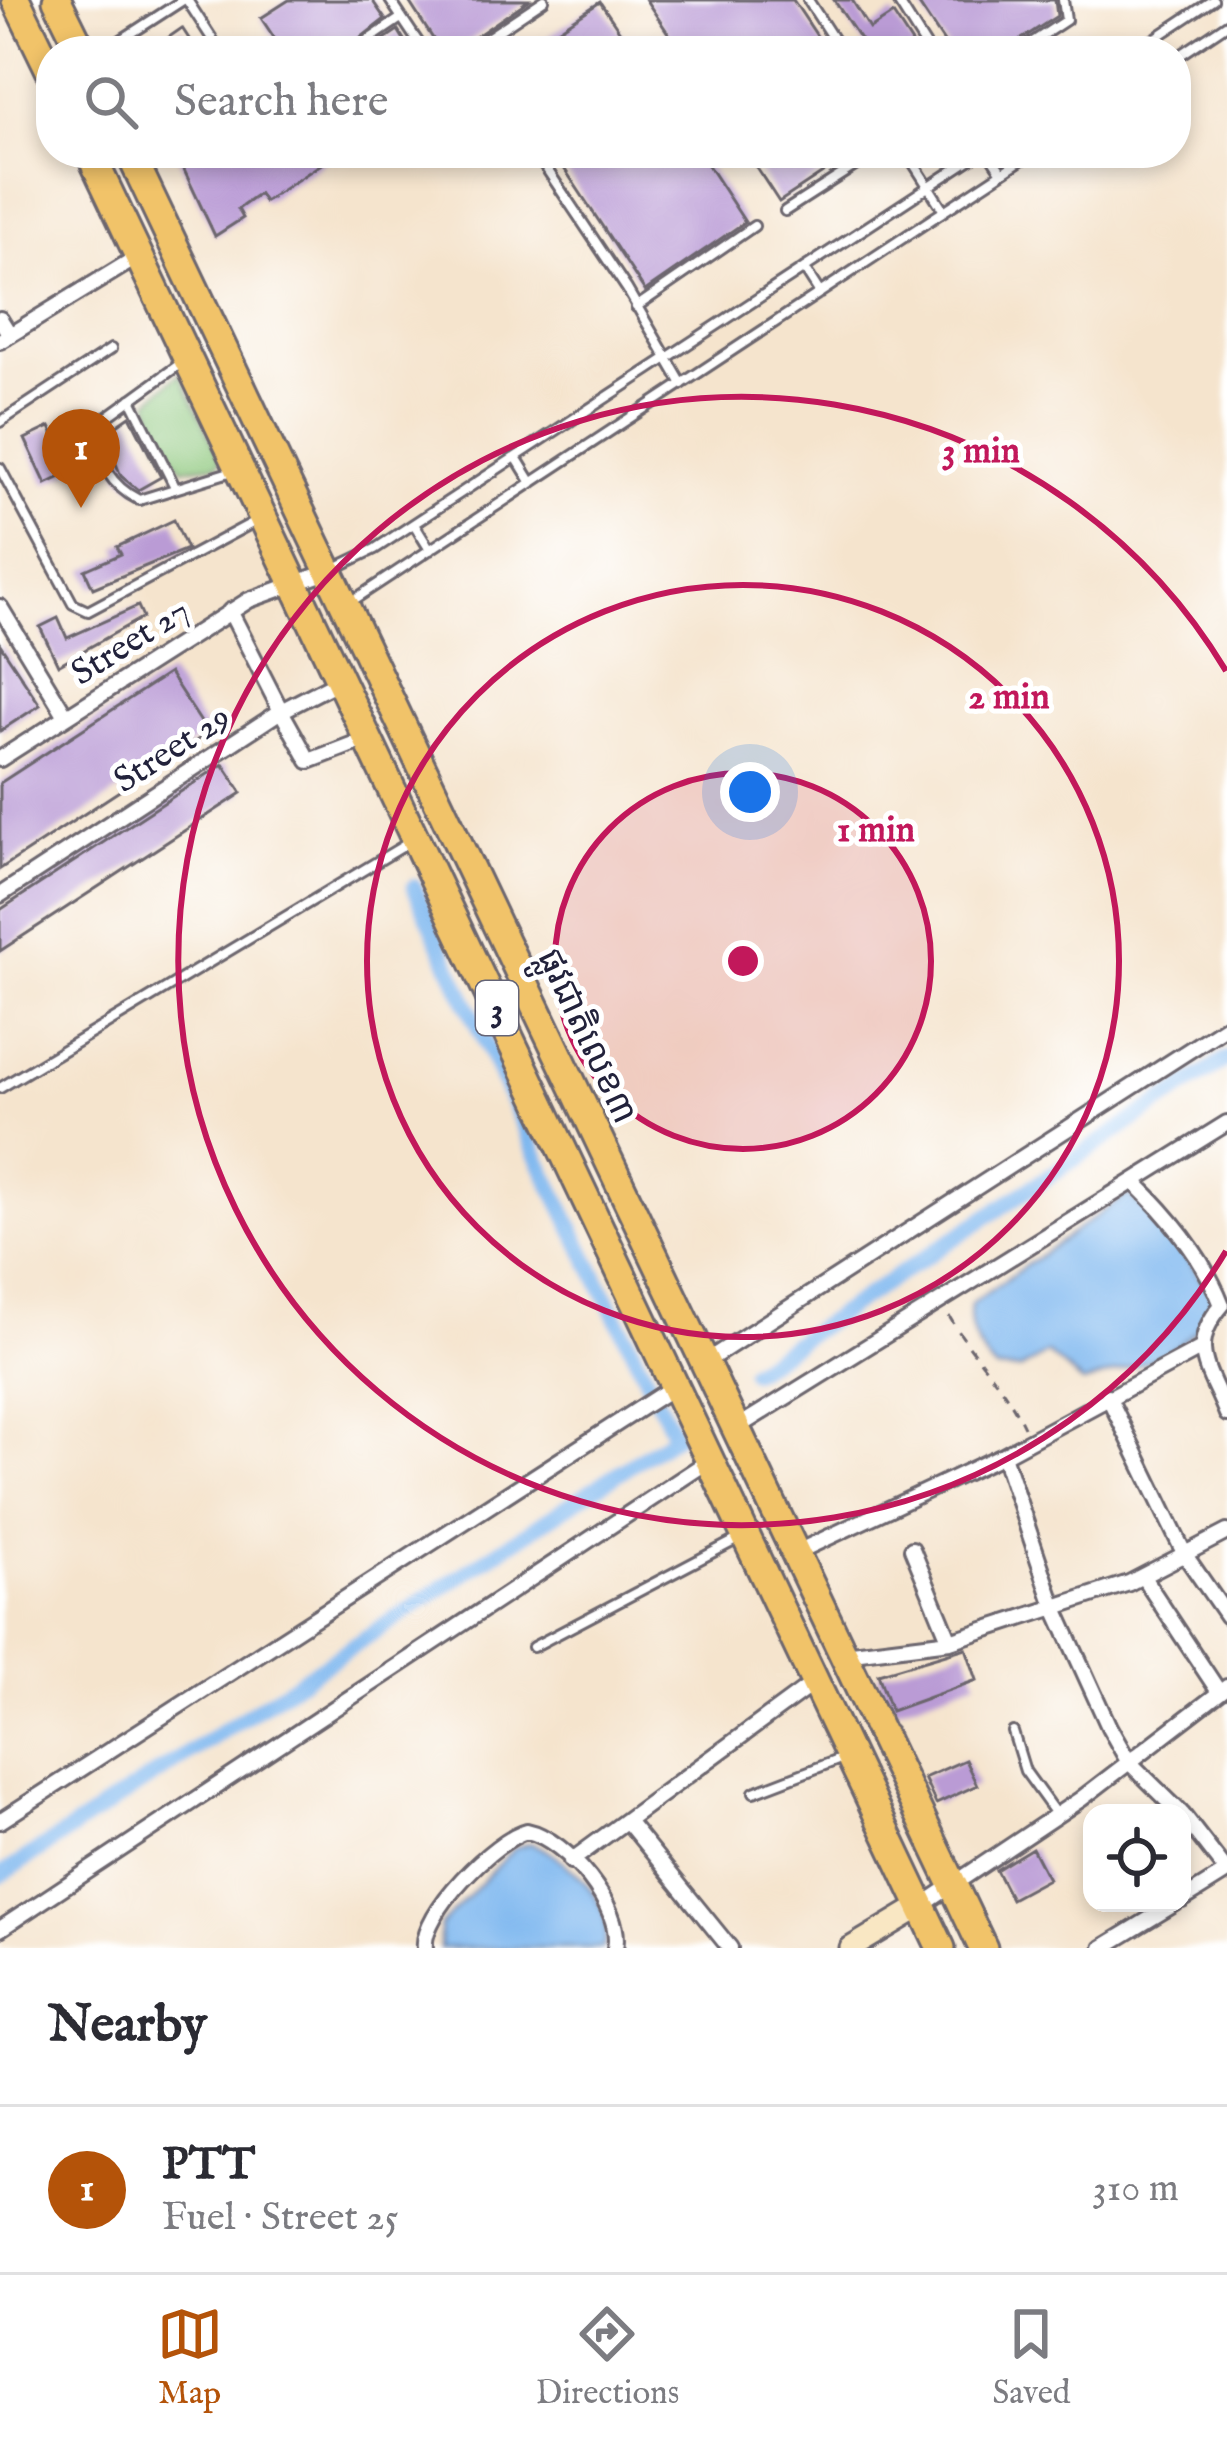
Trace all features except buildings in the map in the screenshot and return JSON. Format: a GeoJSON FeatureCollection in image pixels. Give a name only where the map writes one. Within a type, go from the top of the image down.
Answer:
{"type":"FeatureCollection","features":[{"type":"Feature","properties":{"kind":"highway"},"geometry":{"type":"LineString","coordinates":[[16,0],[36,41]]}},
{"type":"Feature","properties":{"kind":"highway"},"geometry":{"type":"LineString","coordinates":[[57,0],[75,36]]}},
{"type":"Feature","properties":{"kind":"highway","name":"ផ្លូវជាតិលេខ៣"},"geometry":{"type":"LineString","coordinates":[[97,168],[941,1948]]}},
{"type":"Feature","properties":{"kind":"highway","name":"ផ្លូវជាតិលេខ៣"},"geometry":{"type":"LineString","coordinates":[[137,168],[983,1948]]}},
{"type":"Feature","properties":{"kind":"street"},"geometry":{"type":"LineString","coordinates":[[0,319],[5,338],[139,256]]}},
{"type":"Feature","properties":{"kind":"street","name":"Street 27"},"geometry":{"type":"LineString","coordinates":[[0,760],[230,611],[328,572]]}},
{"type":"Feature","properties":{"kind":"street"},"geometry":{"type":"LineString","coordinates":[[0,608],[4,625],[66,716]]}},
{"type":"Feature","properties":{"kind":"street","name":"Street 29"},"geometry":{"type":"LineString","coordinates":[[0,895],[281,711],[230,611]]}},
{"type":"Feature","properties":{"kind":"street"},"geometry":{"type":"LineString","coordinates":[[341,680],[281,711],[310,761],[369,738]]}},
{"type":"Feature","properties":{"kind":"street"},"geometry":{"type":"LineString","coordinates":[[708,1368],[1227,1026]]}},
{"type":"Feature","properties":{"kind":"street"},"geometry":{"type":"LineString","coordinates":[[734,1425],[1227,1123]]}},
{"type":"Feature","properties":{"kind":"street"},"geometry":{"type":"LineString","coordinates":[[1135,1183],[1206,1266],[1224,1305],[1204,1327],[1201,1349],[1227,1414]]}},
{"type":"Feature","properties":{"kind":"street"},"geometry":{"type":"LineString","coordinates":[[796,1553],[1003,1455],[1201,1349]]}},
{"type":"Feature","properties":{"kind":"street"},"geometry":{"type":"LineString","coordinates":[[0,1821],[677,1389]]}},
{"type":"Feature","properties":{"kind":"street"},"geometry":{"type":"LineString","coordinates":[[1108,1396],[1184,1556],[1227,1616]]}},
{"type":"Feature","properties":{"kind":"street"},"geometry":{"type":"LineString","coordinates":[[0,1929],[706,1452]]}},
{"type":"Feature","properties":{"kind":"street"},"geometry":{"type":"LineString","coordinates":[[1003,1455],[1054,1606],[1128,1761],[1173,1804]]}},
{"type":"Feature","properties":{"kind":"street"},"geometry":{"type":"LineString","coordinates":[[844,1654],[950,1641],[1143,1577],[1227,1532]]}},
{"type":"Feature","properties":{"kind":"street"},"geometry":{"type":"LineString","coordinates":[[912,1549],[950,1641]]}},
{"type":"Feature","properties":{"kind":"street"},"geometry":{"type":"LineString","coordinates":[[851,1948],[1057,1815],[1223,1689],[1143,1577]]}},
{"type":"Feature","properties":{"kind":"street"},"geometry":{"type":"LineString","coordinates":[[571,1861],[815,1682]]}},
{"type":"Feature","properties":{"kind":"street"},"geometry":{"type":"LineString","coordinates":[[628,1822],[730,1948]]}},
{"type":"Feature","properties":{"kind":"street"},"geometry":{"type":"LineString","coordinates":[[1191,1825],[1227,1872],[1191,1894]]}},
{"type":"Feature","properties":{"kind":"street"},"geometry":{"type":"LineString","coordinates":[[425,1948],[428,1922],[506,1840],[537,1833],[605,1898],[615,1948]]}},
{"type":"Feature","properties":{"kind":"street"},"geometry":{"type":"LineString","coordinates":[[1102,1948],[1161,1912]]}},
{"type":"Feature","properties":{"kind":"lane"},"geometry":{"type":"LineString","coordinates":[[128,36],[185,0],[210,36]]}},
{"type":"Feature","properties":{"kind":"lane"},"geometry":{"type":"LineString","coordinates":[[390,0],[414,36]]}},
{"type":"Feature","properties":{"kind":"lane"},"geometry":{"type":"LineString","coordinates":[[490,36],[544,0]]}},
{"type":"Feature","properties":{"kind":"lane"},"geometry":{"type":"LineString","coordinates":[[808,0],[831,36]]}},
{"type":"Feature","properties":{"kind":"lane"},"geometry":{"type":"LineString","coordinates":[[897,0],[919,36]]}},
{"type":"Feature","properties":{"kind":"lane"},"geometry":{"type":"LineString","coordinates":[[1042,36],[1066,20],[1069,10],[1064,0]]}},
{"type":"Feature","properties":{"kind":"lane"},"geometry":{"type":"LineString","coordinates":[[1159,36],[1214,0]]}},
{"type":"Feature","properties":{"kind":"lane"},"geometry":{"type":"LineString","coordinates":[[374,36],[401,18]]}},
{"type":"Feature","properties":{"kind":"lane"},"geometry":{"type":"LineString","coordinates":[[1191,48],[1227,24]]}},
{"type":"Feature","properties":{"kind":"lane"},"geometry":{"type":"LineString","coordinates":[[546,168],[682,384]]}},
{"type":"Feature","properties":{"kind":"lane"},"geometry":{"type":"LineString","coordinates":[[785,211],[851,168]]}},
{"type":"Feature","properties":{"kind":"lane"},"geometry":{"type":"LineString","coordinates":[[917,168],[944,211]]}},
{"type":"Feature","properties":{"kind":"lane"},"geometry":{"type":"LineString","coordinates":[[328,572],[414,524],[957,168]]}},
{"type":"Feature","properties":{"kind":"lane"},"geometry":{"type":"LineString","coordinates":[[999,168],[1002,173]]}},
{"type":"Feature","properties":{"kind":"lane"},"geometry":{"type":"LineString","coordinates":[[314,623],[1010,168]]}},
{"type":"Feature","properties":{"kind":"lane"},"geometry":{"type":"LineString","coordinates":[[636,307],[754,226]]}},
{"type":"Feature","properties":{"kind":"lane"},"geometry":{"type":"LineString","coordinates":[[804,268],[820,293]]}},
{"type":"Feature","properties":{"kind":"lane"},"geometry":{"type":"LineString","coordinates":[[0,422],[111,350]]}},
{"type":"Feature","properties":{"kind":"lane"},"geometry":{"type":"LineString","coordinates":[[188,358],[95,432],[107,474],[120,490],[139,500],[243,468]]}},
{"type":"Feature","properties":{"kind":"lane"},"geometry":{"type":"LineString","coordinates":[[131,399],[175,487]]}},
{"type":"Feature","properties":{"kind":"lane"},"geometry":{"type":"LineString","coordinates":[[515,457],[532,483]]}},
{"type":"Feature","properties":{"kind":"lane"},"geometry":{"type":"LineString","coordinates":[[0,468],[73,604],[88,611],[265,516]]}},
{"type":"Feature","properties":{"kind":"lane"},"geometry":{"type":"LineString","coordinates":[[414,524],[430,550]]}},
{"type":"Feature","properties":{"kind":"lane"},"geometry":{"type":"LineString","coordinates":[[0,1088],[416,838]]}},
{"type":"Feature","properties":{"kind":"lane"},"geometry":{"type":"LineString","coordinates":[[533,1647],[746,1536]]}},
{"type":"Feature","properties":{"kind":"lane"},"geometry":{"type":"LineString","coordinates":[[1013,1732],[1025,1772],[1057,1815]]}},
{"type":"Feature","properties":{"kind":"lane"},"geometry":{"type":"LineString","coordinates":[[754,1792],[850,1756]]}},
{"type":"Feature","properties":{"kind":"path"},"geometry":{"type":"LineString","coordinates":[[941,1302],[977,1361],[1009,1394],[1030,1439]]}},
{"type":"Feature","properties":{"kind":"green space"},"geometry":{"type":"Polygon","coordinates":[[[180,373],[221,459],[218,465],[183,468],[161,445],[149,401],[180,373]]]}},
{"type":"Feature","properties":{"kind":"water"},"geometry":{"type":"Polygon","coordinates":[[[1128,1194],[1174,1238],[1216,1302],[1205,1319],[1160,1356],[1083,1383],[1047,1353],[1020,1370],[996,1370],[975,1340],[971,1304],[1128,1194]]]}},
{"type":"Feature","properties":{"kind":"water"},"geometry":{"type":"Polygon","coordinates":[[[531,1843],[561,1860],[587,1885],[604,1916],[603,1948],[440,1948],[440,1926],[514,1848],[531,1843]]]}},
{"type":"Feature","properties":{"kind":"waterway"},"geometry":{"type":"LineString","coordinates":[[0,1876],[675,1436],[535,1152],[414,887]]}},
{"type":"Feature","properties":{"kind":"waterway"},"geometry":{"type":"LineString","coordinates":[[752,1371],[1227,1059]]}},
{"type":"Feature","properties":{"kind":"place","name":"PTT"},"geometry":{"type":"Point","coordinates":[81,508]}}]}
